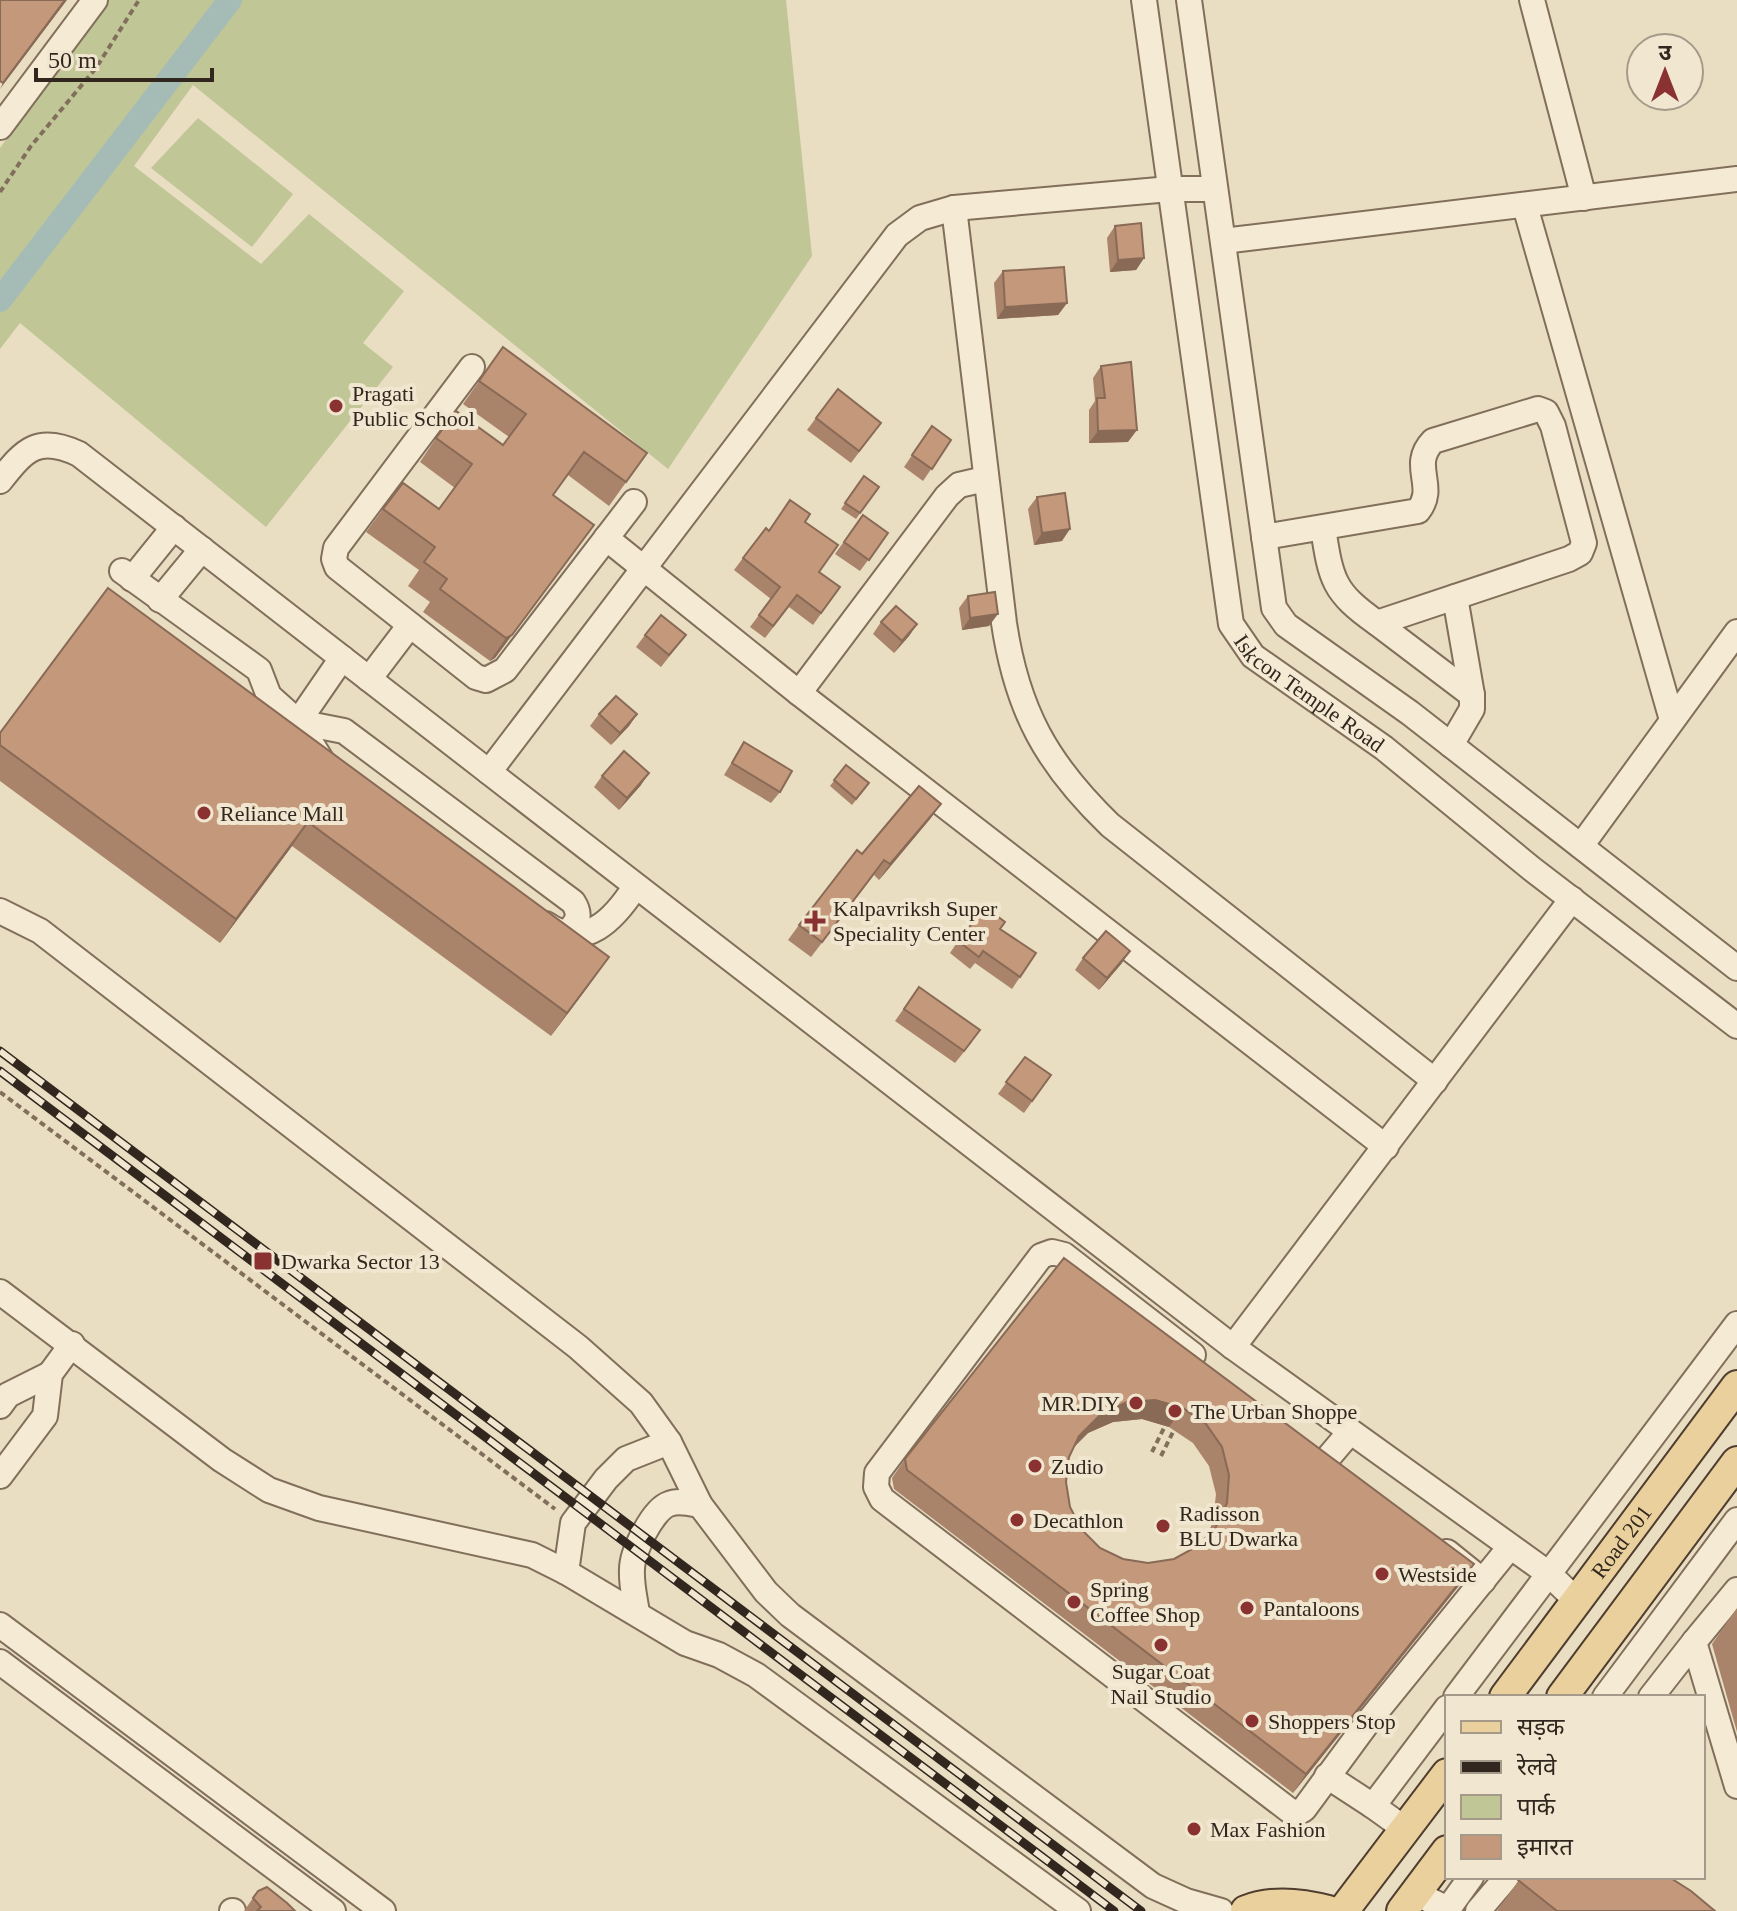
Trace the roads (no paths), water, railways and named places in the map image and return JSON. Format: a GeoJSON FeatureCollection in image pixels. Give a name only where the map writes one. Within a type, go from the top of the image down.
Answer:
{"type":"FeatureCollection","features":[{"type":"Feature","properties":{"kind":"main road","name":"Road 201"},"geometry":{"type":"LineString","coordinates":[[1507,1695],[1737,1386]]}},
{"type":"Feature","properties":{"kind":"main road","name":"Road 201"},"geometry":{"type":"LineString","coordinates":[[1563,1695],[1737,1462]]}},
{"type":"Feature","properties":{"kind":"main road"},"geometry":{"type":"LineString","coordinates":[[1343,1911],[1445,1777]]}},
{"type":"Feature","properties":{"kind":"main road"},"geometry":{"type":"LineString","coordinates":[[1409,1902],[1445,1854]]}},
{"type":"Feature","properties":{"kind":"main road"},"geometry":{"type":"LineString","coordinates":[[1246,1911],[1260,1905],[1309,1906],[1328,1911]]}},
{"type":"Feature","properties":{"kind":"street"},"geometry":{"type":"LineString","coordinates":[[0,127],[95,0]]}},
{"type":"Feature","properties":{"kind":"street","name":"Iskcon Temple Road"},"geometry":{"type":"LineString","coordinates":[[1144,0],[1231,624],[1253,656],[1384,748],[1737,1026]]}},
{"type":"Feature","properties":{"kind":"street","name":"Iskcon Temple Road"},"geometry":{"type":"LineString","coordinates":[[1189,0],[1274,608],[1286,625],[1451,745],[1737,968]]}},
{"type":"Feature","properties":{"kind":"street"},"geometry":{"type":"LineString","coordinates":[[1532,0],[1584,198]]}},
{"type":"Feature","properties":{"kind":"street"},"geometry":{"type":"LineString","coordinates":[[1223,241],[1737,179]]}},
{"type":"Feature","properties":{"kind":"street"},"geometry":{"type":"LineString","coordinates":[[489,772],[897,235],[920,218],[954,208],[1170,189],[1214,189]]}},
{"type":"Feature","properties":{"kind":"street"},"geometry":{"type":"LineString","coordinates":[[1525,206],[1672,720]]}},
{"type":"Feature","properties":{"kind":"street"},"geometry":{"type":"LineString","coordinates":[[954,208],[1004,623],[1015,682],[1026,711],[1064,775],[1090,806],[1134,845],[1435,1081]]}},
{"type":"Feature","properties":{"kind":"street"},"geometry":{"type":"LineString","coordinates":[[472,367],[336,548],[334,559],[337,567],[476,677],[486,680],[495,678],[505,670],[634,502]]}},
{"type":"Feature","properties":{"kind":"street"},"geometry":{"type":"LineString","coordinates":[[1264,537],[1418,511],[1426,502],[1421,462],[1433,441],[1538,409],[1546,412],[1553,426],[1582,532],[1584,543],[1580,553],[1377,623]]}},
{"type":"Feature","properties":{"kind":"street"},"geometry":{"type":"LineString","coordinates":[[0,481],[20,456],[37,446],[58,444],[79,454],[1233,1347],[1549,1574],[1578,1602]]}},
{"type":"Feature","properties":{"kind":"street"},"geometry":{"type":"LineString","coordinates":[[799,693],[947,496],[959,485],[985,479]]}},
{"type":"Feature","properties":{"kind":"street"},"geometry":{"type":"LineString","coordinates":[[174,527],[127,575],[259,670],[269,696],[298,722],[321,760],[345,778]]}},
{"type":"Feature","properties":{"kind":"street"},"geometry":{"type":"LineString","coordinates":[[1323,528],[1331,574],[1351,604],[1472,695]]}},
{"type":"Feature","properties":{"kind":"street"},"geometry":{"type":"LineString","coordinates":[[606,538],[799,693],[1386,1147]]}},
{"type":"Feature","properties":{"kind":"street"},"geometry":{"type":"LineString","coordinates":[[160,600],[202,549]]}},
{"type":"Feature","properties":{"kind":"street"},"geometry":{"type":"LineString","coordinates":[[1451,745],[1472,709],[1455,597]]}},
{"type":"Feature","properties":{"kind":"street"},"geometry":{"type":"LineString","coordinates":[[369,679],[410,625]]}},
{"type":"Feature","properties":{"kind":"street"},"geometry":{"type":"LineString","coordinates":[[1581,846],[1737,632]]}},
{"type":"Feature","properties":{"kind":"street"},"geometry":{"type":"LineString","coordinates":[[298,722],[342,658]]}},
{"type":"Feature","properties":{"kind":"street"},"geometry":{"type":"LineString","coordinates":[[298,722],[344,731],[422,804],[573,902],[579,910],[578,921],[567,933]]}},
{"type":"Feature","properties":{"kind":"street"},"geometry":{"type":"LineString","coordinates":[[529,912],[554,929],[567,933],[594,931],[609,921],[635,887]]}},
{"type":"Feature","properties":{"kind":"street"},"geometry":{"type":"LineString","coordinates":[[1233,1347],[1572,899]]}},
{"type":"Feature","properties":{"kind":"street"},"geometry":{"type":"LineString","coordinates":[[0,911],[40,931],[578,1347],[641,1403],[669,1442],[700,1505],[766,1592],[790,1615],[1153,1886],[1186,1901],[1221,1911]]}},
{"type":"Feature","properties":{"kind":"street"},"geometry":{"type":"LineString","coordinates":[[1074,1223],[1052,1252],[1041,1256],[877,1473],[876,1487],[882,1499],[1289,1810],[1297,1813],[1304,1809],[1510,1547]]}},
{"type":"Feature","properties":{"kind":"street"},"geometry":{"type":"LineString","coordinates":[[1052,1252],[1064,1255],[1214,1372]]}},
{"type":"Feature","properties":{"kind":"street"},"geometry":{"type":"LineString","coordinates":[[0,1292],[222,1460],[269,1490],[319,1508],[532,1555],[685,1643],[719,1655],[756,1675],[1078,1911]]}},
{"type":"Feature","properties":{"kind":"street"},"geometry":{"type":"LineString","coordinates":[[1458,1695],[1737,1324]]}},
{"type":"Feature","properties":{"kind":"street"},"geometry":{"type":"LineString","coordinates":[[0,1406],[8,1395],[50,1374],[72,1344]]}},
{"type":"Feature","properties":{"kind":"street"},"geometry":{"type":"LineString","coordinates":[[0,1476],[45,1416],[50,1374]]}},
{"type":"Feature","properties":{"kind":"street"},"geometry":{"type":"LineString","coordinates":[[1350,1432],[1321,1454],[1351,1478]]}},
{"type":"Feature","properties":{"kind":"street"},"geometry":{"type":"LineString","coordinates":[[566,1572],[573,1523],[606,1479],[626,1459],[669,1442]]}},
{"type":"Feature","properties":{"kind":"street"},"geometry":{"type":"LineString","coordinates":[[637,1613],[632,1564],[656,1513],[667,1504],[684,1502],[700,1505]]}},
{"type":"Feature","properties":{"kind":"street"},"geometry":{"type":"LineString","coordinates":[[1606,1695],[1737,1520]]}},
{"type":"Feature","properties":{"kind":"street"},"geometry":{"type":"LineString","coordinates":[[1423,1534],[1483,1581]]}},
{"type":"Feature","properties":{"kind":"street"},"geometry":{"type":"LineString","coordinates":[[1653,1695],[1737,1590]]}},
{"type":"Feature","properties":{"kind":"street"},"geometry":{"type":"LineString","coordinates":[[0,1625],[383,1911]]}},
{"type":"Feature","properties":{"kind":"street"},"geometry":{"type":"LineString","coordinates":[[1694,1642],[1737,1786]]}},
{"type":"Feature","properties":{"kind":"street"},"geometry":{"type":"LineString","coordinates":[[0,1662],[333,1911]]}},
{"type":"Feature","properties":{"kind":"street"},"geometry":{"type":"LineString","coordinates":[[1373,1806],[1445,1711]]}},
{"type":"Feature","properties":{"kind":"street"},"geometry":{"type":"LineString","coordinates":[[1327,1776],[1405,1829]]}},
{"type":"Feature","properties":{"kind":"street"},"geometry":{"type":"LineString","coordinates":[[1409,1902],[1449,1910],[1470,1879]]}},
{"type":"Feature","properties":{"kind":"street"},"geometry":{"type":"LineString","coordinates":[[1478,1911],[1505,1879]]}},
{"type":"Feature","properties":{"kind":"waterway"},"geometry":{"type":"LineString","coordinates":[[0,300],[230,0]]}},
{"type":"Feature","properties":{"kind":"railway"},"geometry":{"type":"LineString","coordinates":[[0,1051],[1141,1911]]}},
{"type":"Feature","properties":{"kind":"railway"},"geometry":{"type":"LineString","coordinates":[[0,1071],[1114,1911]]}},
{"type":"Feature","properties":{"kind":"place","name":"Pragati Public School"},"geometry":{"type":"Point","coordinates":[336,406]}},
{"type":"Feature","properties":{"kind":"place","name":"Reliance Mall"},"geometry":{"type":"Point","coordinates":[204,813]}},
{"type":"Feature","properties":{"kind":"place","name":"Kalpavriksh Super Speciality Center"},"geometry":{"type":"Point","coordinates":[815,921]}},
{"type":"Feature","properties":{"kind":"place","name":"Dwarka Sector 13"},"geometry":{"type":"Point","coordinates":[263,1261]}},
{"type":"Feature","properties":{"kind":"place","name":"MR.DIY"},"geometry":{"type":"Point","coordinates":[1136,1403]}},
{"type":"Feature","properties":{"kind":"place","name":"The Urban Shoppe"},"geometry":{"type":"Point","coordinates":[1175,1411]}},
{"type":"Feature","properties":{"kind":"place","name":"Zudio"},"geometry":{"type":"Point","coordinates":[1035,1466]}},
{"type":"Feature","properties":{"kind":"place","name":"Decathlon"},"geometry":{"type":"Point","coordinates":[1017,1520]}},
{"type":"Feature","properties":{"kind":"place","name":"Radisson BLU Dwarka"},"geometry":{"type":"Point","coordinates":[1163,1526]}},
{"type":"Feature","properties":{"kind":"place","name":"Westside"},"geometry":{"type":"Point","coordinates":[1382,1574]}},
{"type":"Feature","properties":{"kind":"place","name":"Spring Coffee Shop"},"geometry":{"type":"Point","coordinates":[1074,1602]}},
{"type":"Feature","properties":{"kind":"place","name":"Pantaloons"},"geometry":{"type":"Point","coordinates":[1247,1608]}},
{"type":"Feature","properties":{"kind":"place","name":"Sugar Coat Nail Studio"},"geometry":{"type":"Point","coordinates":[1161,1645]}},
{"type":"Feature","properties":{"kind":"place","name":"Shoppers Stop"},"geometry":{"type":"Point","coordinates":[1252,1721]}},
{"type":"Feature","properties":{"kind":"place","name":"Max Fashion"},"geometry":{"type":"Point","coordinates":[1194,1829]}}]}
